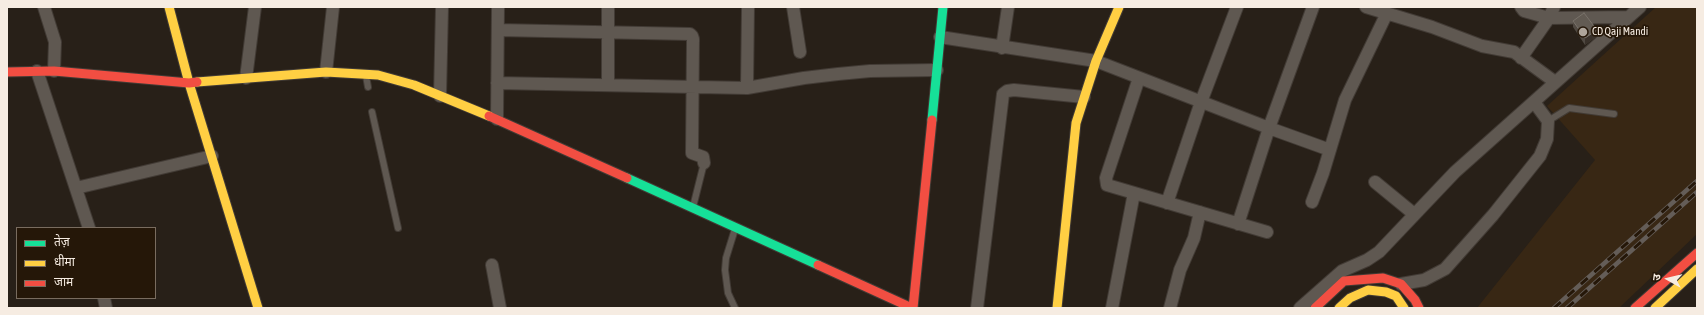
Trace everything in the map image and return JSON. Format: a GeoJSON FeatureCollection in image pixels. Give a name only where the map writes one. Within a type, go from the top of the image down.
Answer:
{"type":"FeatureCollection","features":[{"type":"Feature","properties":{"kind":"main road"},"geometry":{"type":"LineString","coordinates":[[169,7],[189,83],[258,308]]}},
{"type":"Feature","properties":{"kind":"main road"},"geometry":{"type":"LineString","coordinates":[[7,72],[54,71],[189,83],[326,72],[378,75],[414,85],[497,119],[912,308],[943,7]]}},
{"type":"Feature","properties":{"kind":"main road"},"geometry":{"type":"LineString","coordinates":[[1057,308],[1076,123],[1096,61],[1118,7]]}},
{"type":"Feature","properties":{"kind":"main road"},"geometry":{"type":"LineString","coordinates":[[1635,308],[1688,259],[1697,253]]}},
{"type":"Feature","properties":{"kind":"main road"},"geometry":{"type":"LineString","coordinates":[[1655,308],[1697,269]]}},
{"type":"Feature","properties":{"kind":"main road"},"geometry":{"type":"LineString","coordinates":[[1315,308],[1344,281],[1383,278],[1401,284],[1415,300],[1419,308]]}},
{"type":"Feature","properties":{"kind":"main road"},"geometry":{"type":"LineString","coordinates":[[1668,308],[1697,279]]}},
{"type":"Feature","properties":{"kind":"main road"},"geometry":{"type":"LineString","coordinates":[[1339,308],[1350,298],[1368,290],[1386,292],[1396,296],[1404,308]]}},
{"type":"Feature","properties":{"kind":"street"},"geometry":{"type":"LineString","coordinates":[[44,7],[55,42],[54,71]]}},
{"type":"Feature","properties":{"kind":"street"},"geometry":{"type":"LineString","coordinates":[[246,78],[255,7]]}},
{"type":"Feature","properties":{"kind":"street"},"geometry":{"type":"LineString","coordinates":[[326,72],[332,7]]}},
{"type":"Feature","properties":{"kind":"street"},"geometry":{"type":"LineString","coordinates":[[440,96],[442,7]]}},
{"type":"Feature","properties":{"kind":"street"},"geometry":{"type":"LineString","coordinates":[[497,119],[498,7]]}},
{"type":"Feature","properties":{"kind":"street"},"geometry":{"type":"LineString","coordinates":[[608,7],[608,85]]}},
{"type":"Feature","properties":{"kind":"street"},"geometry":{"type":"LineString","coordinates":[[747,88],[748,7]]}},
{"type":"Feature","properties":{"kind":"street"},"geometry":{"type":"LineString","coordinates":[[793,7],[800,52]]}},
{"type":"Feature","properties":{"kind":"street"},"geometry":{"type":"LineString","coordinates":[[1002,48],[1008,7]]}},
{"type":"Feature","properties":{"kind":"street"},"geometry":{"type":"LineString","coordinates":[[1167,203],[1237,7]]}},
{"type":"Feature","properties":{"kind":"street"},"geometry":{"type":"LineString","coordinates":[[1238,224],[1269,128],[1313,7]]}},
{"type":"Feature","properties":{"kind":"street"},"geometry":{"type":"LineString","coordinates":[[1366,7],[1432,27],[1482,46],[1507,50],[1555,82]]}},
{"type":"Feature","properties":{"kind":"street"},"geometry":{"type":"LineString","coordinates":[[1521,7],[1524,11],[1549,18],[1628,17]]}},
{"type":"Feature","properties":{"kind":"street"},"geometry":{"type":"LineString","coordinates":[[1521,58],[1549,18],[1554,7]]}},
{"type":"Feature","properties":{"kind":"street"},"geometry":{"type":"LineString","coordinates":[[1300,308],[1342,271],[1373,256],[1455,172],[1640,7]]}},
{"type":"Feature","properties":{"kind":"street"},"geometry":{"type":"LineString","coordinates":[[1312,202],[1345,100],[1387,13]]}},
{"type":"Feature","properties":{"kind":"street"},"geometry":{"type":"LineString","coordinates":[[498,30],[690,34],[693,39],[692,153],[703,157],[704,163]]}},
{"type":"Feature","properties":{"kind":"street"},"geometry":{"type":"LineString","coordinates":[[940,38],[1096,61],[1330,150]]}},
{"type":"Feature","properties":{"kind":"street"},"geometry":{"type":"LineString","coordinates":[[497,83],[747,88],[804,78],[838,74],[870,71],[937,70]]}},
{"type":"Feature","properties":{"kind":"street"},"geometry":{"type":"LineString","coordinates":[[37,71],[89,227]]}},
{"type":"Feature","properties":{"kind":"street"},"geometry":{"type":"LineString","coordinates":[[1138,78],[1106,182],[1111,186],[1267,232]]}},
{"type":"Feature","properties":{"kind":"street"},"geometry":{"type":"LineString","coordinates":[[977,308],[1003,94],[1007,91],[1014,90],[1084,97]]}},
{"type":"Feature","properties":{"kind":"street"},"geometry":{"type":"LineString","coordinates":[[1401,284],[1424,280],[1445,269],[1493,215],[1540,156],[1547,139],[1548,121],[1534,102]]}},
{"type":"Feature","properties":{"kind":"street"},"geometry":{"type":"LineString","coordinates":[[76,188],[212,156]]}},
{"type":"Feature","properties":{"kind":"street"},"geometry":{"type":"LineString","coordinates":[[1375,182],[1414,214]]}},
{"type":"Feature","properties":{"kind":"street"},"geometry":{"type":"LineString","coordinates":[[1112,308],[1134,193]]}},
{"type":"Feature","properties":{"kind":"street"},"geometry":{"type":"LineString","coordinates":[[1170,308],[1180,270],[1194,238],[1200,212]]}},
{"type":"Feature","properties":{"kind":"street"},"geometry":{"type":"LineString","coordinates":[[492,265],[500,308]]}},
{"type":"Feature","properties":{"kind":"lane"},"geometry":{"type":"LineString","coordinates":[[365,74],[368,87]]}},
{"type":"Feature","properties":{"kind":"lane"},"geometry":{"type":"LineString","coordinates":[[1548,121],[1569,108],[1614,114]]}},
{"type":"Feature","properties":{"kind":"lane"},"geometry":{"type":"LineString","coordinates":[[372,112],[398,228]]}},
{"type":"Feature","properties":{"kind":"lane"},"geometry":{"type":"LineString","coordinates":[[693,208],[704,163]]}},
{"type":"Feature","properties":{"kind":"lane"},"geometry":{"type":"LineString","coordinates":[[735,308],[728,293],[725,270],[726,258],[736,228]]}},
{"type":"Feature","properties":{"kind":"shaded area"},"geometry":{"type":"Polygon","coordinates":[[[1656,7],[1697,7],[1697,234],[1619,308],[1477,308],[1595,160],[1547,106],[1656,7]]]}},
{"type":"Feature","properties":{"kind":"building"},"geometry":{"type":"Polygon","coordinates":[[[1584,13],[1597,30],[1585,38],[1573,21],[1584,13]]]}},
{"type":"Feature","properties":{"kind":"railway"},"geometry":{"type":"LineString","coordinates":[[1554,308],[1697,181]]}},
{"type":"Feature","properties":{"kind":"railway"},"geometry":{"type":"LineString","coordinates":[[1567,308],[1697,192]]}},
{"type":"Feature","properties":{"kind":"traffic: fast"},"geometry":{"type":"LineString","coordinates":[[932,120],[943,7]]}},
{"type":"Feature","properties":{"kind":"traffic: fast"},"geometry":{"type":"LineString","coordinates":[[627,178],[818,265]]}},
{"type":"Feature","properties":{"kind":"traffic: slow"},"geometry":{"type":"LineString","coordinates":[[169,7],[189,83],[258,308]]}},
{"type":"Feature","properties":{"kind":"traffic: slow"},"geometry":{"type":"LineString","coordinates":[[1057,308],[1076,123],[1096,61],[1119,7]]}},
{"type":"Feature","properties":{"kind":"traffic: slow"},"geometry":{"type":"LineString","coordinates":[[197,82],[326,72],[378,75],[414,85],[489,116]]}},
{"type":"Feature","properties":{"kind":"traffic: slow"},"geometry":{"type":"LineString","coordinates":[[1655,308],[1697,269]]}},
{"type":"Feature","properties":{"kind":"traffic: slow"},"geometry":{"type":"LineString","coordinates":[[1339,308],[1350,298],[1368,290],[1386,292],[1396,296],[1404,308]]}},
{"type":"Feature","properties":{"kind":"traffic: jam"},"geometry":{"type":"LineString","coordinates":[[7,72],[54,71],[189,83],[197,82]]}},
{"type":"Feature","properties":{"kind":"traffic: jam"},"geometry":{"type":"LineString","coordinates":[[489,116],[627,178]]}},
{"type":"Feature","properties":{"kind":"traffic: jam"},"geometry":{"type":"LineString","coordinates":[[913,308],[932,120]]}},
{"type":"Feature","properties":{"kind":"traffic: jam"},"geometry":{"type":"LineString","coordinates":[[1635,308],[1697,253]]}},
{"type":"Feature","properties":{"kind":"traffic: jam"},"geometry":{"type":"LineString","coordinates":[[818,265],[912,308]]}},
{"type":"Feature","properties":{"kind":"traffic: jam"},"geometry":{"type":"LineString","coordinates":[[1315,308],[1344,281],[1383,278],[1401,284],[1415,300],[1419,308]]}},
{"type":"Feature","properties":{"kind":"place","name":"CD Qaji Mandi"},"geometry":{"type":"Point","coordinates":[1583,32]}}]}
